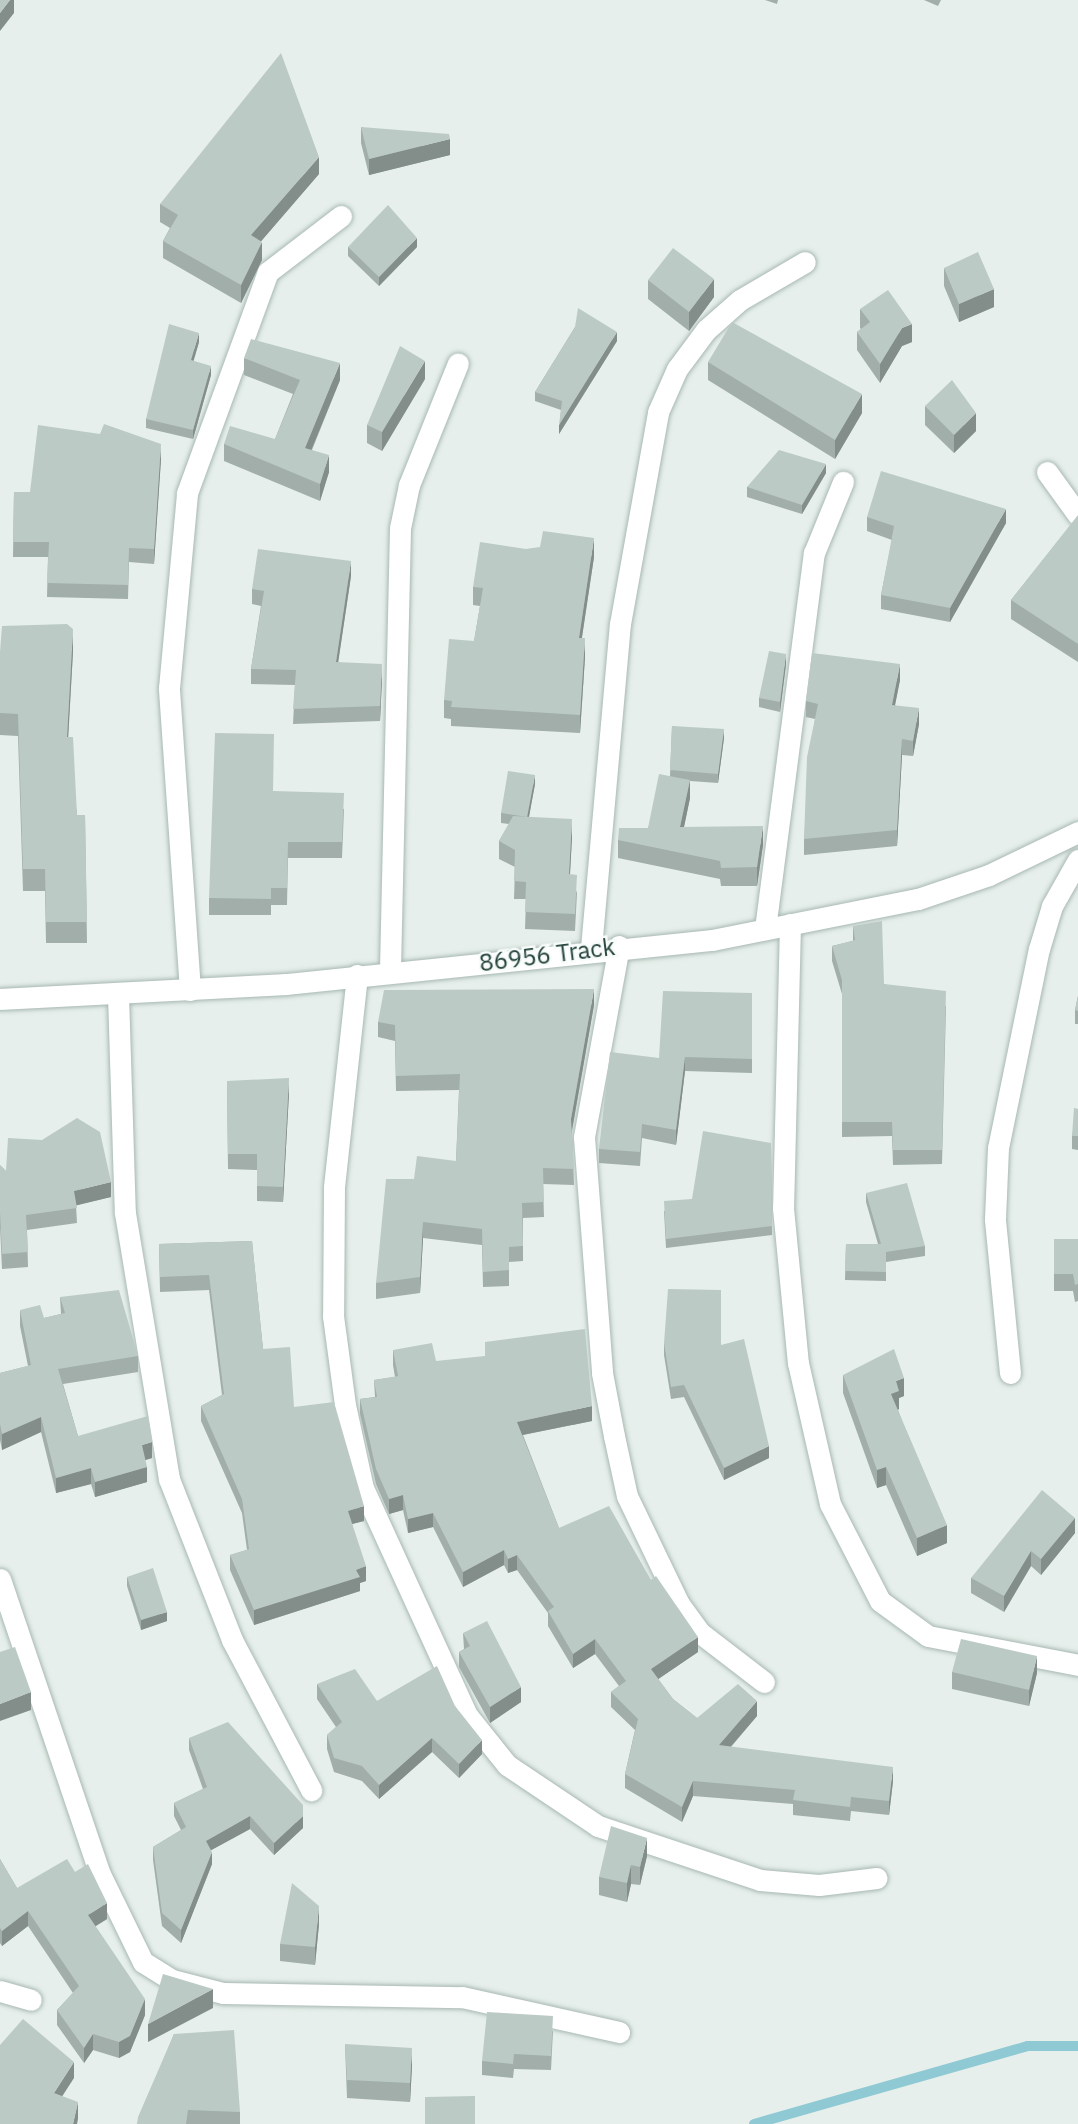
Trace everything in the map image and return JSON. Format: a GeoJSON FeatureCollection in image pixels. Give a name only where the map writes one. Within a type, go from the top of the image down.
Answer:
{"type":"FeatureCollection","features":[{"type":"Feature","properties":{"kind":"street"},"geometry":{"type":"LineString","coordinates":[[190,990],[169,688],[187,493],[268,272],[341,216]]}},
{"type":"Feature","properties":{"kind":"street"},"geometry":{"type":"LineString","coordinates":[[591,948],[620,624],[658,412],[677,369],[706,330],[740,300],[804,262]]}},
{"type":"Feature","properties":{"kind":"street"},"geometry":{"type":"LineString","coordinates":[[390,969],[400,528],[410,485],[458,363]]}},
{"type":"Feature","properties":{"kind":"street"},"geometry":{"type":"LineString","coordinates":[[1047,472],[1078,515]]}},
{"type":"Feature","properties":{"kind":"street"},"geometry":{"type":"LineString","coordinates":[[765,929],[814,554],[843,482]]}},
{"type":"Feature","properties":{"kind":"street","name":"86956 Track"},"geometry":{"type":"LineString","coordinates":[[0,999],[118,995],[357,975],[390,969],[765,929],[918,899],[989,875],[1078,832]]}},
{"type":"Feature","properties":{"kind":"street"},"geometry":{"type":"LineString","coordinates":[[1010,1373],[995,1219],[998,1148],[1039,949],[1052,906],[1078,860]]}},
{"type":"Feature","properties":{"kind":"street"},"geometry":{"type":"LineString","coordinates":[[790,924],[783,1208],[798,1363],[830,1504],[880,1601],[928,1636],[1078,1665]]}},
{"type":"Feature","properties":{"kind":"street"},"geometry":{"type":"LineString","coordinates":[[619,946],[584,1137],[602,1373],[614,1436],[627,1496],[679,1604],[699,1632],[764,1682]]}},
{"type":"Feature","properties":{"kind":"street"},"geometry":{"type":"LineString","coordinates":[[357,975],[334,1187],[333,1316],[345,1405],[363,1488],[467,1715],[507,1765],[598,1826],[760,1880],[819,1885],[877,1878]]}},
{"type":"Feature","properties":{"kind":"street"},"geometry":{"type":"LineString","coordinates":[[118,995],[124,1213],[169,1479],[232,1640],[311,1790]]}},
{"type":"Feature","properties":{"kind":"street"},"geometry":{"type":"LineString","coordinates":[[0,1579],[96,1861],[143,1962],[172,1980],[223,1993],[462,1997],[619,2032]]}},
{"type":"Feature","properties":{"kind":"street"},"geometry":{"type":"LineString","coordinates":[[0,1991],[31,2000]]}},
{"type":"Feature","properties":{"kind":"building"},"geometry":{"type":"Polygon","coordinates":[[[0,0],[10,0],[0,13],[0,0]]]}},
{"type":"Feature","properties":{"kind":"building"},"geometry":{"type":"Polygon","coordinates":[[[281,53],[319,157],[251,235],[262,242],[241,285],[163,241],[178,215],[160,204],[281,53]]]}},
{"type":"Feature","properties":{"kind":"building"},"geometry":{"type":"Polygon","coordinates":[[[361,127],[449,134],[450,139],[369,159],[361,127]]]}},
{"type":"Feature","properties":{"kind":"building"},"geometry":{"type":"Polygon","coordinates":[[[388,205],[417,238],[379,277],[348,247],[388,205]]]}},
{"type":"Feature","properties":{"kind":"building"},"geometry":{"type":"Polygon","coordinates":[[[673,248],[714,279],[689,312],[648,280],[673,248]]]}},
{"type":"Feature","properties":{"kind":"building"},"geometry":{"type":"Polygon","coordinates":[[[978,252],[994,289],[959,304],[944,268],[978,252]]]}},
{"type":"Feature","properties":{"kind":"building"},"geometry":{"type":"Polygon","coordinates":[[[888,290],[912,324],[902,328],[880,364],[857,332],[870,322],[860,309],[888,290]]]}},
{"type":"Feature","properties":{"kind":"building"},"geometry":{"type":"Polygon","coordinates":[[[578,308],[617,332],[559,425],[562,401],[535,392],[575,327],[578,308]]]}},
{"type":"Feature","properties":{"kind":"building"},"geometry":{"type":"Polygon","coordinates":[[[732,322],[862,394],[835,440],[708,362],[732,322]]]}},
{"type":"Feature","properties":{"kind":"building"},"geometry":{"type":"Polygon","coordinates":[[[169,324],[199,333],[191,360],[211,366],[193,430],[146,419],[169,324]]]}},
{"type":"Feature","properties":{"kind":"building"},"geometry":{"type":"Polygon","coordinates":[[[251,339],[340,363],[305,448],[329,455],[320,484],[224,444],[230,426],[275,439],[300,380],[244,358],[251,339]]]}},
{"type":"Feature","properties":{"kind":"building"},"geometry":{"type":"Polygon","coordinates":[[[400,346],[425,361],[382,432],[367,425],[400,346]]]}},
{"type":"Feature","properties":{"kind":"building"},"geometry":{"type":"Polygon","coordinates":[[[952,380],[976,413],[954,435],[925,406],[952,380]]]}},
{"type":"Feature","properties":{"kind":"building"},"geometry":{"type":"Polygon","coordinates":[[[104,424],[161,444],[154,549],[129,548],[128,585],[47,583],[49,542],[13,542],[14,492],[30,492],[38,425],[100,434],[104,424]]]}},
{"type":"Feature","properties":{"kind":"building"},"geometry":{"type":"Polygon","coordinates":[[[779,450],[826,464],[802,505],[747,487],[779,450]]]}},
{"type":"Feature","properties":{"kind":"building"},"geometry":{"type":"Polygon","coordinates":[[[881,471],[1006,509],[950,608],[881,595],[894,526],[867,517],[881,471]]]}},
{"type":"Feature","properties":{"kind":"building"},"geometry":{"type":"Polygon","coordinates":[[[1078,515],[1078,644],[1011,600],[1078,515]]]}},
{"type":"Feature","properties":{"kind":"building"},"geometry":{"type":"Polygon","coordinates":[[[543,531],[594,538],[579,638],[585,638],[580,715],[451,707],[452,701],[444,700],[449,639],[474,641],[483,588],[473,587],[480,542],[526,549],[540,547],[543,531]]]}},
{"type":"Feature","properties":{"kind":"building"},"geometry":{"type":"Polygon","coordinates":[[[258,549],[351,561],[336,662],[382,664],[380,706],[293,709],[296,670],[251,669],[264,591],[252,589],[258,549]]]}},
{"type":"Feature","properties":{"kind":"building"},"geometry":{"type":"Polygon","coordinates":[[[67,624],[73,629],[67,737],[73,737],[77,815],[85,815],[87,922],[46,922],[45,869],[23,869],[18,714],[0,713],[0,652],[2,626],[67,624]]]}},
{"type":"Feature","properties":{"kind":"building"},"geometry":{"type":"Polygon","coordinates":[[[769,651],[786,654],[780,702],[759,698],[769,651]]]}},
{"type":"Feature","properties":{"kind":"building"},"geometry":{"type":"Polygon","coordinates":[[[812,653],[900,664],[892,705],[919,708],[913,741],[902,739],[897,830],[804,839],[807,757],[818,704],[806,701],[812,653]]]}},
{"type":"Feature","properties":{"kind":"building"},"geometry":{"type":"Polygon","coordinates":[[[672,726],[724,729],[718,774],[670,770],[672,726]]]}},
{"type":"Feature","properties":{"kind":"building"},"geometry":{"type":"Polygon","coordinates":[[[215,733],[274,734],[273,791],[344,793],[342,842],[288,842],[287,888],[271,888],[271,899],[209,898],[215,733]]]}},
{"type":"Feature","properties":{"kind":"building"},"geometry":{"type":"Polygon","coordinates":[[[508,771],[535,775],[527,817],[501,813],[508,771]]]}},
{"type":"Feature","properties":{"kind":"building"},"geometry":{"type":"Polygon","coordinates":[[[659,774],[690,780],[680,827],[763,826],[757,867],[721,868],[720,861],[618,840],[619,828],[648,828],[659,774]]]}},
{"type":"Feature","properties":{"kind":"building"},"geometry":{"type":"Polygon","coordinates":[[[513,816],[572,819],[569,874],[577,875],[575,914],[525,912],[526,882],[514,881],[515,850],[499,841],[513,816]]]}},
{"type":"Feature","properties":{"kind":"building"},"geometry":{"type":"Polygon","coordinates":[[[882,921],[884,984],[946,991],[942,1150],[893,1150],[892,1122],[842,1122],[842,980],[832,946],[855,940],[853,926],[882,921]]]}},
{"type":"Feature","properties":{"kind":"building"},"geometry":{"type":"Polygon","coordinates":[[[594,989],[571,1119],[574,1169],[543,1168],[544,1202],[522,1203],[523,1246],[509,1247],[509,1270],[483,1272],[482,1229],[423,1222],[420,1277],[376,1283],[386,1179],[414,1179],[417,1156],[456,1161],[460,1074],[396,1076],[395,1025],[378,1022],[384,990],[594,989]]]}},
{"type":"Feature","properties":{"kind":"building"},"geometry":{"type":"Polygon","coordinates":[[[663,991],[752,993],[752,1059],[685,1057],[676,1130],[642,1124],[640,1152],[599,1149],[610,1052],[659,1058],[663,991]]]}},
{"type":"Feature","properties":{"kind":"building"},"geometry":{"type":"Polygon","coordinates":[[[289,1078],[283,1187],[257,1186],[257,1154],[228,1154],[227,1081],[289,1078]]]}},
{"type":"Feature","properties":{"kind":"building"},"geometry":{"type":"Polygon","coordinates":[[[1074,1108],[1078,1109],[1078,1136],[1072,1136],[1074,1108]]]}},
{"type":"Feature","properties":{"kind":"building"},"geometry":{"type":"Polygon","coordinates":[[[77,1118],[100,1132],[111,1182],[74,1191],[77,1208],[26,1215],[28,1252],[2,1254],[0,1165],[6,1171],[8,1138],[42,1140],[77,1118]]]}},
{"type":"Feature","properties":{"kind":"building"},"geometry":{"type":"Polygon","coordinates":[[[703,1131],[771,1143],[772,1226],[666,1239],[664,1201],[692,1199],[703,1131]]]}},
{"type":"Feature","properties":{"kind":"building"},"geometry":{"type":"Polygon","coordinates":[[[907,1183],[925,1246],[886,1252],[886,1272],[845,1271],[846,1244],[881,1244],[866,1193],[907,1183]]]}},
{"type":"Feature","properties":{"kind":"building"},"geometry":{"type":"Polygon","coordinates":[[[1054,1239],[1078,1239],[1078,1284],[1075,1285],[1073,1274],[1054,1274],[1054,1239]]]}},
{"type":"Feature","properties":{"kind":"building"},"geometry":{"type":"Polygon","coordinates":[[[252,1241],[263,1349],[290,1347],[294,1407],[334,1402],[364,1506],[348,1511],[366,1566],[356,1570],[360,1577],[254,1610],[230,1555],[249,1549],[242,1499],[201,1406],[224,1394],[209,1275],[160,1277],[159,1244],[252,1241]]]}},
{"type":"Feature","properties":{"kind":"building"},"geometry":{"type":"Polygon","coordinates":[[[668,1289],[721,1290],[721,1345],[744,1339],[769,1446],[724,1468],[684,1385],[671,1387],[664,1343],[668,1289]]]}},
{"type":"Feature","properties":{"kind":"building"},"geometry":{"type":"Polygon","coordinates":[[[119,1290],[138,1356],[58,1369],[78,1436],[148,1416],[152,1442],[142,1445],[147,1467],[95,1482],[91,1468],[56,1478],[41,1417],[2,1434],[0,1373],[31,1365],[20,1310],[40,1305],[44,1318],[65,1313],[60,1297],[119,1290]]]}},
{"type":"Feature","properties":{"kind":"building"},"geometry":{"type":"Polygon","coordinates":[[[585,1329],[592,1406],[517,1422],[559,1528],[609,1506],[651,1580],[656,1576],[698,1637],[651,1669],[673,1699],[697,1718],[738,1684],[757,1701],[719,1745],[893,1767],[889,1801],[851,1797],[850,1807],[793,1800],[795,1790],[693,1781],[682,1807],[625,1774],[638,1719],[611,1692],[626,1681],[595,1639],[573,1654],[548,1611],[554,1607],[517,1555],[508,1559],[504,1550],[463,1572],[433,1513],[408,1519],[403,1495],[389,1499],[376,1469],[360,1399],[377,1397],[374,1380],[398,1376],[393,1350],[432,1343],[436,1361],[485,1356],[485,1342],[585,1329]]]}},
{"type":"Feature","properties":{"kind":"building"},"geometry":{"type":"Polygon","coordinates":[[[894,1349],[904,1378],[896,1381],[899,1391],[891,1394],[947,1525],[917,1538],[886,1467],[877,1470],[843,1375],[894,1349]]]}},
{"type":"Feature","properties":{"kind":"building"},"geometry":{"type":"Polygon","coordinates":[[[1042,1490],[1075,1518],[1041,1559],[1031,1551],[1004,1596],[971,1578],[1042,1490]]]}},
{"type":"Feature","properties":{"kind":"building"},"geometry":{"type":"Polygon","coordinates":[[[153,1568],[167,1612],[141,1620],[127,1577],[153,1568]]]}},
{"type":"Feature","properties":{"kind":"building"},"geometry":{"type":"Polygon","coordinates":[[[487,1621],[521,1687],[490,1707],[459,1652],[470,1646],[463,1633],[487,1621]]]}},
{"type":"Feature","properties":{"kind":"building"},"geometry":{"type":"Polygon","coordinates":[[[961,1639],[1037,1656],[1029,1690],[952,1672],[961,1639]]]}},
{"type":"Feature","properties":{"kind":"building"},"geometry":{"type":"Polygon","coordinates":[[[15,1647],[31,1692],[0,1704],[0,1652],[15,1647]]]}},
{"type":"Feature","properties":{"kind":"building"},"geometry":{"type":"Polygon","coordinates":[[[437,1666],[455,1706],[482,1740],[459,1764],[432,1738],[379,1785],[362,1766],[334,1758],[327,1735],[342,1722],[317,1684],[355,1669],[377,1701],[437,1666]]]}},
{"type":"Feature","properties":{"kind":"building"},"geometry":{"type":"Polygon","coordinates":[[[228,1722],[303,1805],[303,1816],[274,1843],[250,1816],[206,1841],[212,1852],[181,1930],[162,1913],[153,1847],[186,1827],[174,1803],[207,1787],[189,1738],[228,1722]]]}},
{"type":"Feature","properties":{"kind":"building"},"geometry":{"type":"Polygon","coordinates":[[[611,1826],[647,1838],[640,1867],[631,1865],[627,1883],[599,1877],[611,1826]]]}},
{"type":"Feature","properties":{"kind":"building"},"geometry":{"type":"Polygon","coordinates":[[[0,1859],[17,1888],[67,1859],[75,1872],[88,1864],[107,1903],[88,1915],[145,1999],[130,2036],[119,2042],[93,2034],[84,2048],[57,2010],[79,1986],[28,1911],[2,1931],[0,1928],[0,1859]]]}},
{"type":"Feature","properties":{"kind":"building"},"geometry":{"type":"Polygon","coordinates":[[[292,1883],[319,1906],[315,1947],[280,1944],[292,1883]]]}},
{"type":"Feature","properties":{"kind":"building"},"geometry":{"type":"Polygon","coordinates":[[[163,1974],[213,1989],[148,2024],[163,1974]]]}},
{"type":"Feature","properties":{"kind":"building"},"geometry":{"type":"Polygon","coordinates":[[[487,2012],[553,2016],[551,2056],[514,2054],[513,2064],[482,2061],[487,2012]]]}},
{"type":"Feature","properties":{"kind":"building"},"geometry":{"type":"Polygon","coordinates":[[[23,2019],[74,2062],[54,2093],[78,2102],[73,2124],[0,2124],[0,2045],[23,2019]]]}},
{"type":"Feature","properties":{"kind":"building"},"geometry":{"type":"Polygon","coordinates":[[[234,2030],[240,2112],[188,2110],[186,2124],[137,2124],[174,2034],[234,2030]]]}},
{"type":"Feature","properties":{"kind":"building"},"geometry":{"type":"Polygon","coordinates":[[[345,2044],[412,2048],[410,2083],[347,2080],[345,2044]]]}},
{"type":"Feature","properties":{"kind":"building"},"geometry":{"type":"Polygon","coordinates":[[[475,2096],[475,2124],[425,2124],[425,2097],[475,2096]]]}},
{"type":"Feature","properties":{"kind":"waterway"},"geometry":{"type":"LineString","coordinates":[[754,2124],[1028,2046],[1078,2046]]}}]}
